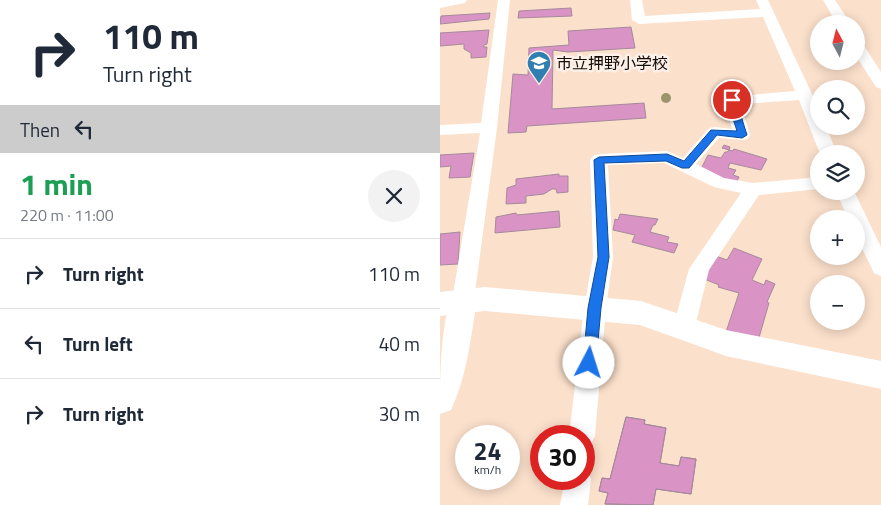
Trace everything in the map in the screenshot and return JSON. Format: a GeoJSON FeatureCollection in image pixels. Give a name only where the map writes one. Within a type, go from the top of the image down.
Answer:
{"type":"FeatureCollection","features":[{"type":"Feature","properties":{"kind":"main road"},"geometry":{"type":"LineString","coordinates":[[452,302],[486,299],[641,313],[726,343],[881,375]]}},
{"type":"Feature","properties":{"kind":"street"},"geometry":{"type":"LineString","coordinates":[[440,4],[461,0]]}},
{"type":"Feature","properties":{"kind":"street"},"geometry":{"type":"LineString","coordinates":[[440,400],[453,354],[452,302],[489,128],[504,0]]}},
{"type":"Feature","properties":{"kind":"street"},"geometry":{"type":"LineString","coordinates":[[636,0],[639,20],[764,7],[805,95],[825,145]]}},
{"type":"Feature","properties":{"kind":"street"},"geometry":{"type":"LineString","coordinates":[[829,0],[838,15]]}},
{"type":"Feature","properties":{"kind":"street"},"geometry":{"type":"LineString","coordinates":[[865,58],[881,84]]}},
{"type":"Feature","properties":{"kind":"street"},"geometry":{"type":"LineString","coordinates":[[685,166],[715,132],[742,135],[732,100],[805,95]]}},
{"type":"Feature","properties":{"kind":"street"},"geometry":{"type":"LineString","coordinates":[[440,130],[489,128]]}},
{"type":"Feature","properties":{"kind":"street"},"geometry":{"type":"LineString","coordinates":[[583,425],[595,308],[603,257],[599,160],[667,158],[720,183],[753,189],[810,184]]}},
{"type":"Feature","properties":{"kind":"street"},"geometry":{"type":"LineString","coordinates":[[684,327],[699,269],[753,189]]}},
{"type":"Feature","properties":{"kind":"street"},"geometry":{"type":"LineString","coordinates":[[849,200],[881,268]]}},
{"type":"Feature","properties":{"kind":"street"},"geometry":{"type":"LineString","coordinates":[[574,505],[576,490]]}},
{"type":"Feature","properties":{"kind":"building"},"geometry":{"type":"Polygon","coordinates":[[[571,8],[572,16],[518,18],[519,11],[571,8]]]}},
{"type":"Feature","properties":{"kind":"building"},"geometry":{"type":"Polygon","coordinates":[[[490,13],[489,19],[440,24],[441,16],[490,13]]]}},
{"type":"Feature","properties":{"kind":"building"},"geometry":{"type":"Polygon","coordinates":[[[631,27],[635,48],[568,52],[553,50],[552,109],[644,103],[646,118],[527,126],[526,132],[508,133],[513,74],[528,75],[529,48],[569,45],[568,31],[631,27]]]}},
{"type":"Feature","properties":{"kind":"building"},"geometry":{"type":"Polygon","coordinates":[[[489,30],[487,44],[484,45],[484,47],[487,47],[486,57],[471,58],[471,53],[464,49],[464,44],[440,46],[440,33],[489,30]]]}},
{"type":"Feature","properties":{"kind":"building"},"geometry":{"type":"Polygon","coordinates":[[[724,145],[730,147],[729,150],[722,148],[724,145]]]}},
{"type":"Feature","properties":{"kind":"building"},"geometry":{"type":"Polygon","coordinates":[[[734,149],[767,159],[761,170],[730,163],[728,168],[736,170],[733,175],[739,177],[736,183],[714,176],[701,169],[708,155],[721,158],[729,150],[733,151],[734,149]]]}},
{"type":"Feature","properties":{"kind":"building"},"geometry":{"type":"Polygon","coordinates":[[[474,153],[470,177],[449,178],[451,166],[440,167],[440,155],[474,153]]]}},
{"type":"Feature","properties":{"kind":"building"},"geometry":{"type":"Polygon","coordinates":[[[559,174],[559,176],[568,176],[568,192],[557,193],[556,189],[552,189],[544,194],[526,196],[526,203],[506,204],[507,188],[516,185],[516,179],[559,174]]]}},
{"type":"Feature","properties":{"kind":"building"},"geometry":{"type":"Polygon","coordinates":[[[559,211],[560,227],[495,233],[496,217],[516,213],[517,215],[559,211]]]}},
{"type":"Feature","properties":{"kind":"building"},"geometry":{"type":"Polygon","coordinates":[[[620,214],[658,219],[650,232],[669,237],[667,242],[678,244],[674,253],[632,242],[635,235],[613,230],[615,219],[618,220],[620,214]]]}},
{"type":"Feature","properties":{"kind":"building"},"geometry":{"type":"Polygon","coordinates":[[[460,232],[458,264],[440,265],[440,234],[460,232]]]}},
{"type":"Feature","properties":{"kind":"building"},"geometry":{"type":"Polygon","coordinates":[[[734,248],[762,259],[752,280],[764,285],[766,280],[775,284],[767,302],[769,303],[758,341],[726,332],[739,293],[718,287],[719,285],[697,276],[710,254],[727,260],[734,248]]]}},
{"type":"Feature","properties":{"kind":"building"},"geometry":{"type":"Polygon","coordinates":[[[626,417],[645,420],[644,424],[666,428],[660,463],[679,466],[681,457],[696,459],[691,494],[656,489],[653,505],[605,504],[608,493],[599,491],[602,478],[610,479],[626,417]]]}},
{"type":"Feature","properties":{"kind":"building"},"geometry":{"type":"Polygon","coordinates":[[[626,417],[645,420],[644,424],[666,428],[660,463],[679,466],[681,457],[696,459],[691,494],[656,489],[653,505],[605,504],[608,493],[599,491],[602,478],[610,479],[626,417]]]}},
{"type":"Feature","properties":{"kind":"place","name":"市立押野小学校"},"geometry":{"type":"Point","coordinates":[539,84]}},
{"type":"Feature","properties":{"kind":"route"},"geometry":{"type":"LineString","coordinates":[[589,363],[603,257],[599,160],[667,158],[685,166],[715,132],[742,135],[732,100]]}}]}
